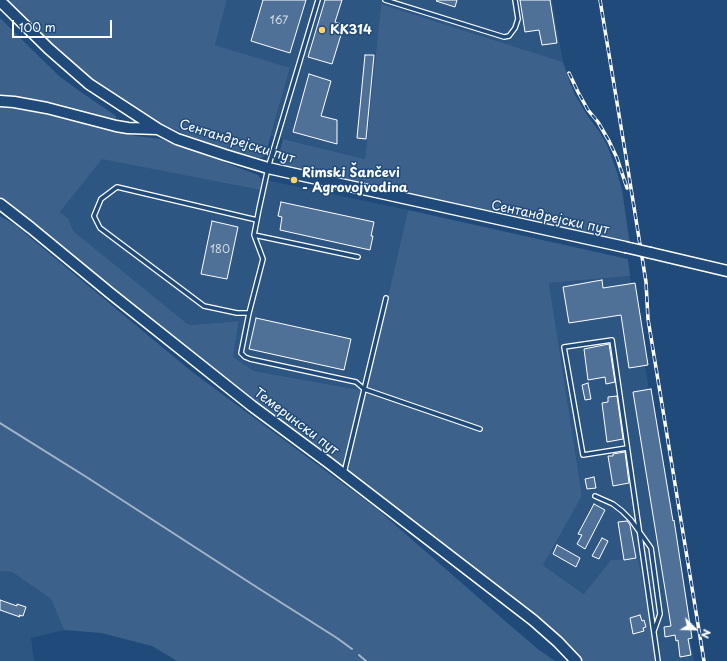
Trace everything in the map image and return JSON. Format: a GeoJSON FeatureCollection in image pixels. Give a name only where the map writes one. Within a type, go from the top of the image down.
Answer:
{"type":"FeatureCollection","features":[{"type":"Feature","properties":{"kind":"main road","name":"Сентандрејски пут"},"geometry":{"type":"LineString","coordinates":[[0,1],[64,63],[89,84],[158,129],[182,141],[268,168],[727,271]]}},
{"type":"Feature","properties":{"kind":"main road"},"geometry":{"type":"LineString","coordinates":[[0,101],[47,108],[116,126],[158,129]]}},
{"type":"Feature","properties":{"kind":"main road","name":"Темерински пут"},"geometry":{"type":"LineString","coordinates":[[0,204],[252,406],[344,474],[533,620],[558,642],[576,661]]}},
{"type":"Feature","properties":{"kind":"lane"},"geometry":{"type":"LineString","coordinates":[[318,0],[268,168],[254,235],[263,259],[249,313],[241,353],[250,359],[356,382],[364,389],[480,429]]}},
{"type":"Feature","properties":{"kind":"lane"},"geometry":{"type":"LineString","coordinates":[[385,0],[504,37],[509,36],[515,28],[518,19],[515,0]]}},
{"type":"Feature","properties":{"kind":"lane"},"geometry":{"type":"LineString","coordinates":[[249,313],[237,313],[204,306],[100,228],[94,216],[100,199],[117,187],[257,220]]}},
{"type":"Feature","properties":{"kind":"lane"},"geometry":{"type":"LineString","coordinates":[[254,235],[358,257]]}},
{"type":"Feature","properties":{"kind":"lane"},"geometry":{"type":"LineString","coordinates":[[344,474],[386,298]]}},
{"type":"Feature","properties":{"kind":"lane"},"geometry":{"type":"LineString","coordinates":[[627,448],[583,455],[564,347],[612,340],[658,661]]}},
{"type":"Feature","properties":{"kind":"lane"},"geometry":{"type":"LineString","coordinates":[[595,496],[613,504],[622,511],[631,520],[651,548],[660,614],[654,632]]}},
{"type":"Feature","properties":{"kind":"shaded area"},"geometry":{"type":"Polygon","coordinates":[[[5,0],[227,0],[215,45],[290,68],[265,156],[256,160],[239,156],[156,122],[118,100],[79,69],[5,0]]]}},
{"type":"Feature","properties":{"kind":"shaded area"},"geometry":{"type":"Polygon","coordinates":[[[227,0],[552,0],[563,62],[381,4],[365,159],[271,136],[290,69],[215,45],[227,0]]]}},
{"type":"Feature","properties":{"kind":"shaded area"},"geometry":{"type":"Polygon","coordinates":[[[381,4],[563,62],[575,95],[607,145],[617,172],[622,190],[630,245],[288,168],[280,161],[279,154],[283,139],[365,159],[381,4]]]}},
{"type":"Feature","properties":{"kind":"shaded area"},"geometry":{"type":"Polygon","coordinates":[[[0,18],[59,76],[116,116],[116,120],[111,122],[0,100],[0,18]]]}},
{"type":"Feature","properties":{"kind":"shaded area"},"geometry":{"type":"Polygon","coordinates":[[[0,107],[30,111],[88,123],[136,136],[161,139],[258,175],[261,179],[260,190],[102,159],[60,212],[68,218],[73,231],[189,325],[239,321],[233,357],[254,371],[366,391],[408,210],[628,259],[630,276],[549,283],[582,496],[543,565],[584,594],[611,560],[638,559],[658,661],[574,661],[557,643],[0,202],[0,107]]]}},
{"type":"Feature","properties":{"kind":"shaded area"},"geometry":{"type":"Polygon","coordinates":[[[102,158],[259,190],[261,179],[408,210],[366,391],[254,371],[233,357],[239,321],[189,325],[72,231],[68,218],[60,212],[102,158]]]}},
{"type":"Feature","properties":{"kind":"shaded area"},"geometry":{"type":"Polygon","coordinates":[[[0,216],[14,224],[191,371],[376,508],[539,650],[555,661],[177,661],[152,646],[101,633],[64,630],[51,599],[12,572],[0,571],[0,216]]]}},
{"type":"Feature","properties":{"kind":"shaded area"},"geometry":{"type":"Polygon","coordinates":[[[630,276],[694,661],[658,661],[611,560],[585,594],[543,565],[582,496],[549,283],[630,276]]]}},
{"type":"Feature","properties":{"kind":"shaded area"},"geometry":{"type":"Polygon","coordinates":[[[0,571],[12,572],[51,599],[64,630],[31,638],[34,661],[0,661],[0,571]]]}},
{"type":"Feature","properties":{"kind":"building"},"geometry":{"type":"Polygon","coordinates":[[[263,0],[306,0],[290,53],[251,41],[263,0]]]}},
{"type":"Feature","properties":{"kind":"building"},"geometry":{"type":"Polygon","coordinates":[[[325,0],[342,0],[335,22],[344,25],[332,64],[308,57],[325,0]]]}},
{"type":"Feature","properties":{"kind":"building"},"geometry":{"type":"Polygon","coordinates":[[[457,0],[455,7],[436,1],[457,0]]]}},
{"type":"Feature","properties":{"kind":"building"},"geometry":{"type":"Polygon","coordinates":[[[520,0],[550,0],[557,43],[542,45],[539,30],[525,32],[520,0]]]}},
{"type":"Feature","properties":{"kind":"building"},"geometry":{"type":"Polygon","coordinates":[[[365,55],[374,55],[366,139],[357,138],[365,55]]]}},
{"type":"Feature","properties":{"kind":"building"},"geometry":{"type":"Polygon","coordinates":[[[309,74],[331,81],[321,116],[337,120],[337,144],[293,132],[309,74]]]}},
{"type":"Feature","properties":{"kind":"building"},"geometry":{"type":"Polygon","coordinates":[[[281,202],[374,222],[370,250],[280,230],[282,217],[278,216],[281,202]]]}},
{"type":"Feature","properties":{"kind":"building"},"geometry":{"type":"Polygon","coordinates":[[[212,221],[238,227],[227,279],[201,274],[212,221]]]}},
{"type":"Feature","properties":{"kind":"building"},"geometry":{"type":"Polygon","coordinates":[[[602,280],[603,288],[635,283],[648,365],[629,368],[621,315],[569,323],[563,287],[602,280]]]}},
{"type":"Feature","properties":{"kind":"building"},"geometry":{"type":"Polygon","coordinates":[[[256,318],[351,339],[344,370],[249,349],[256,318]]]}},
{"type":"Feature","properties":{"kind":"building"},"geometry":{"type":"Polygon","coordinates":[[[609,344],[615,382],[606,384],[605,377],[588,380],[584,349],[609,344]]]}},
{"type":"Feature","properties":{"kind":"building"},"geometry":{"type":"Polygon","coordinates":[[[588,383],[591,399],[585,400],[582,385],[588,383]]]}},
{"type":"Feature","properties":{"kind":"building"},"geometry":{"type":"Polygon","coordinates":[[[651,389],[673,521],[674,520],[692,638],[688,639],[691,655],[680,657],[678,640],[676,641],[675,635],[665,637],[664,627],[671,626],[633,392],[651,389]]]}},
{"type":"Feature","properties":{"kind":"building"},"geometry":{"type":"Polygon","coordinates":[[[617,396],[623,439],[607,442],[602,403],[608,402],[608,397],[617,396]]]}},
{"type":"Feature","properties":{"kind":"building"},"geometry":{"type":"Polygon","coordinates":[[[625,452],[629,483],[613,486],[608,456],[625,452]]]}},
{"type":"Feature","properties":{"kind":"building"},"geometry":{"type":"Polygon","coordinates":[[[594,477],[596,488],[587,489],[585,479],[594,477]]]}},
{"type":"Feature","properties":{"kind":"building"},"geometry":{"type":"Polygon","coordinates":[[[594,504],[605,510],[585,549],[577,544],[582,535],[578,534],[594,504]]]}},
{"type":"Feature","properties":{"kind":"building"},"geometry":{"type":"Polygon","coordinates":[[[627,521],[630,525],[636,558],[624,560],[618,522],[627,521]]]}},
{"type":"Feature","properties":{"kind":"building"},"geometry":{"type":"Polygon","coordinates":[[[602,538],[608,541],[599,559],[592,556],[602,538]]]}},
{"type":"Feature","properties":{"kind":"building"},"geometry":{"type":"Polygon","coordinates":[[[557,545],[580,558],[576,567],[553,554],[557,545]]]}},
{"type":"Feature","properties":{"kind":"building"},"geometry":{"type":"Polygon","coordinates":[[[0,600],[17,606],[17,604],[26,607],[23,616],[19,615],[20,617],[0,610],[0,600]]]}},
{"type":"Feature","properties":{"kind":"building"},"geometry":{"type":"Polygon","coordinates":[[[640,615],[642,621],[644,620],[646,627],[643,628],[644,631],[633,634],[630,618],[640,615]]]}},
{"type":"Feature","properties":{"kind":"waterway"},"geometry":{"type":"LineString","coordinates":[[0,423],[88,478],[352,649]]}},
{"type":"Feature","properties":{"kind":"waterway"},"geometry":{"type":"LineString","coordinates":[[359,655],[366,661]]}},
{"type":"Feature","properties":{"kind":"railway"},"geometry":{"type":"LineString","coordinates":[[600,0],[646,282],[648,319],[704,661]]}},
{"type":"Feature","properties":{"kind":"railway"},"geometry":{"type":"LineString","coordinates":[[569,73],[588,110],[598,122],[609,141],[617,158],[627,188]]}},
{"type":"Feature","properties":{"kind":"place","name":"КК314"},"geometry":{"type":"Point","coordinates":[322,30]}},
{"type":"Feature","properties":{"kind":"place","name":"Rimski Šančevi - Agrovojvodina"},"geometry":{"type":"Point","coordinates":[294,180]}}]}
